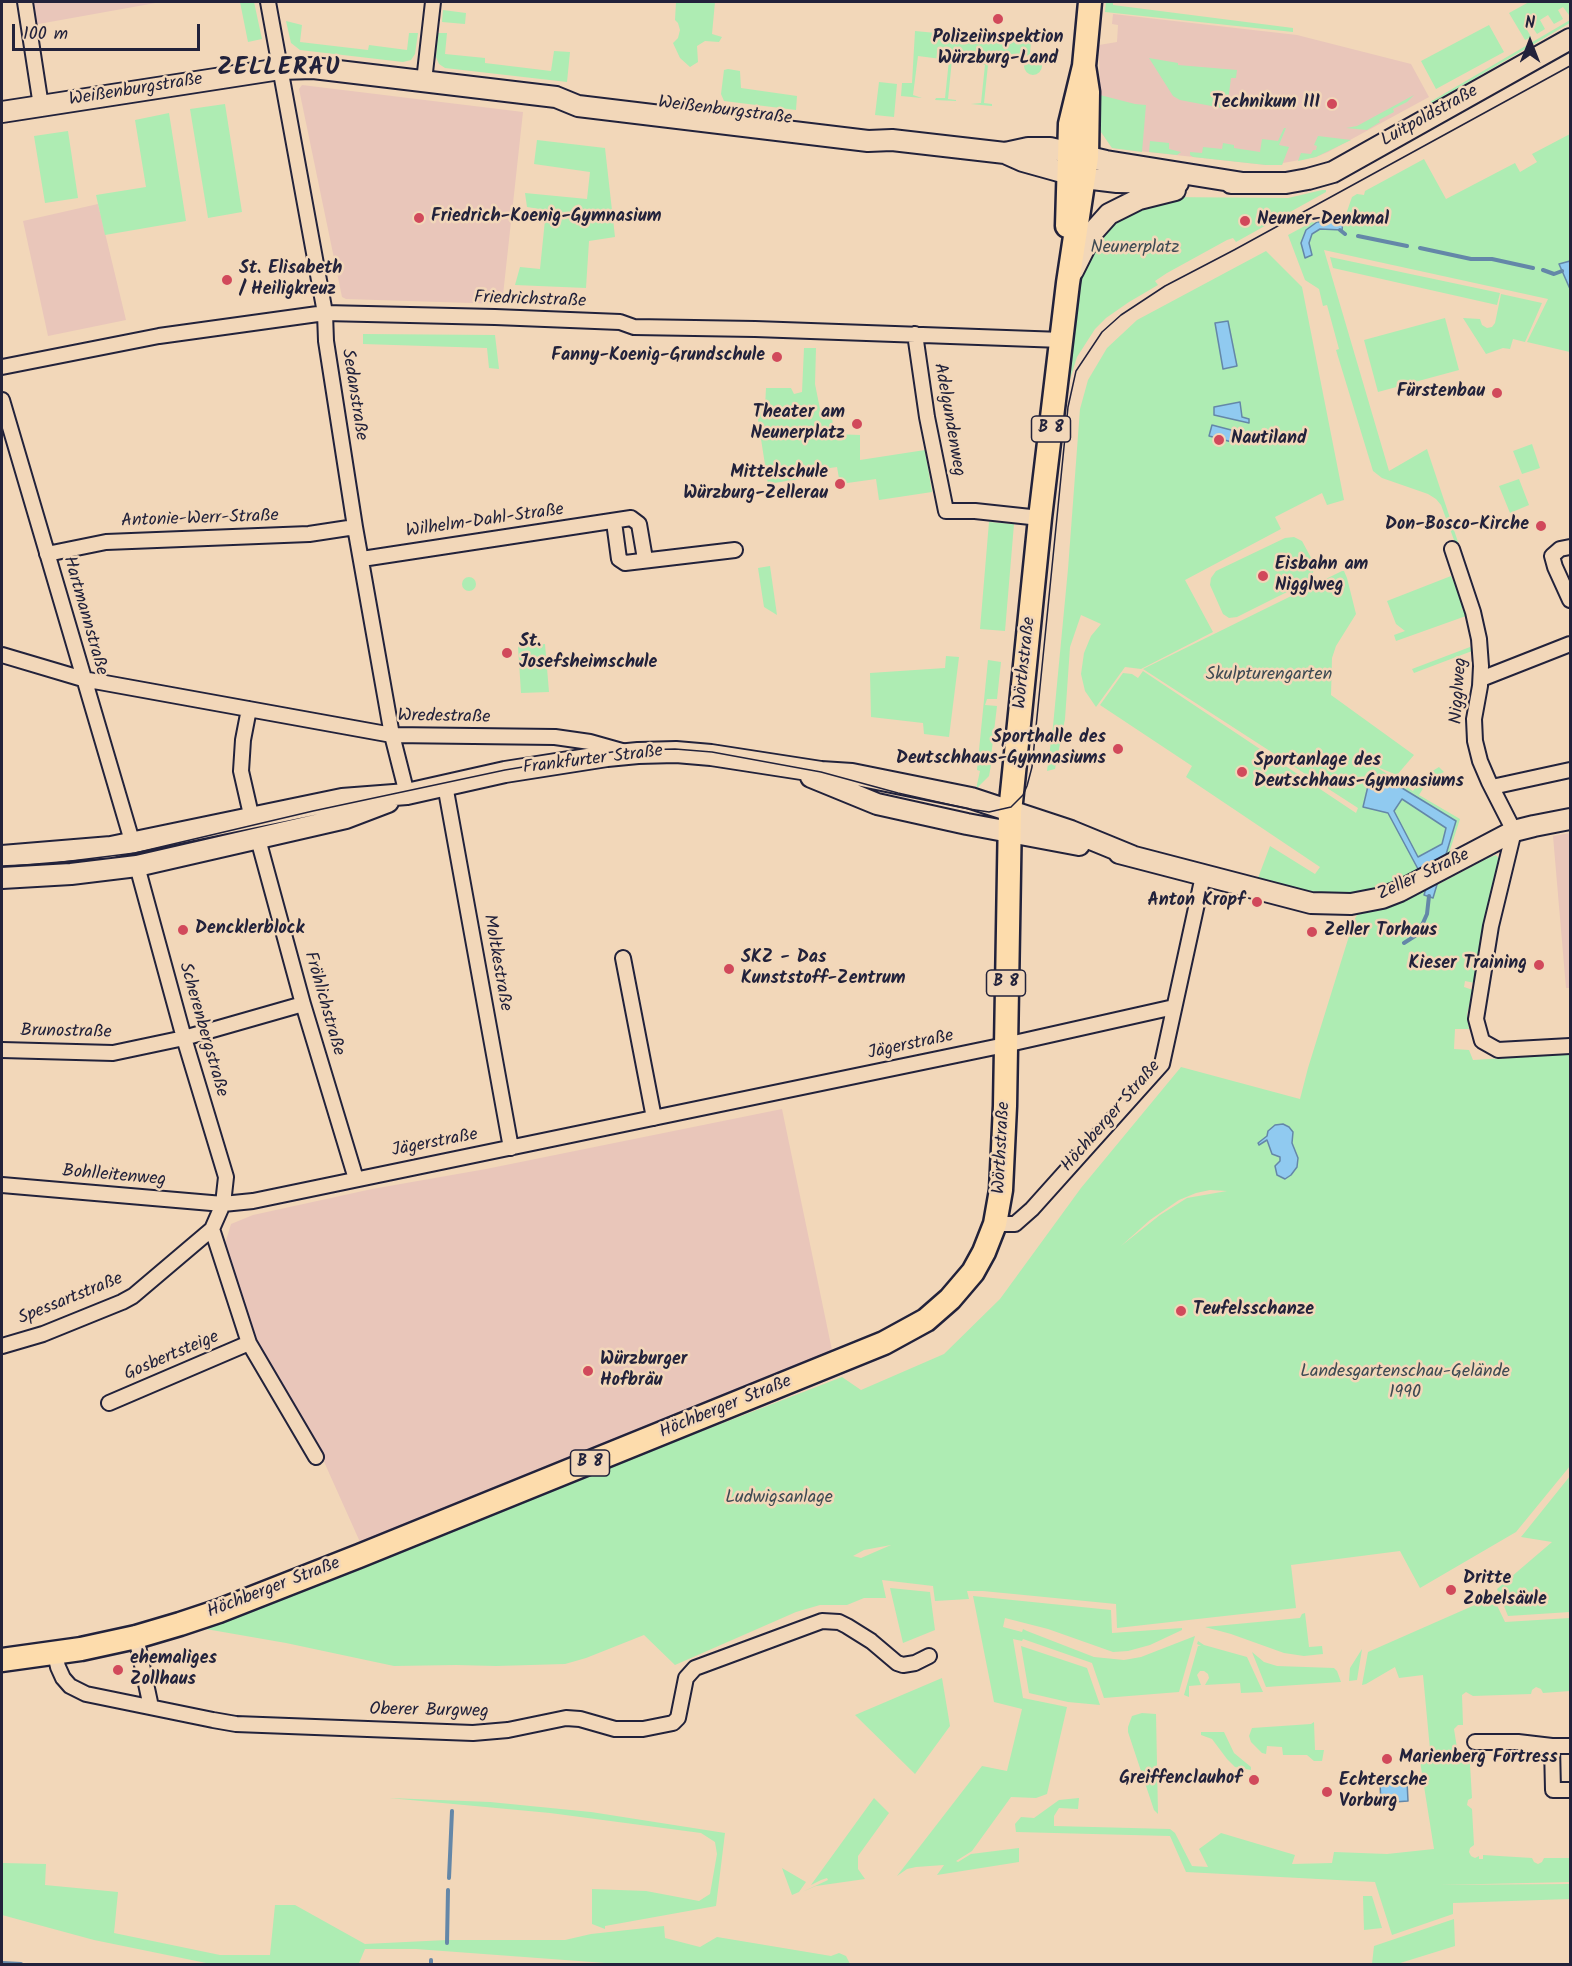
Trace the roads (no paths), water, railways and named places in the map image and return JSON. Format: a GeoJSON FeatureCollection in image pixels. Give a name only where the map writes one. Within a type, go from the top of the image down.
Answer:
{"type":"FeatureCollection","features":[{"type":"Feature","properties":{"kind":"main road","name":"Wörthstraße"},"geometry":{"type":"LineString","coordinates":[[995,1224],[1001,1190],[1005,1106],[1010,822],[1040,518],[1068,283],[1076,165],[1088,92],[1084,66],[1090,2]]}},
{"type":"Feature","properties":{"kind":"main road","name":"Höchberger Straße"},"geometry":{"type":"LineString","coordinates":[[2,1660],[55,1654],[136,1637],[180,1624],[241,1602],[884,1343],[926,1320],[950,1299],[973,1272],[995,1224]]}},
{"type":"Feature","properties":{"kind":"street"},"geometry":{"type":"LineString","coordinates":[[25,2],[41,106]]}},
{"type":"Feature","properties":{"kind":"street","name":"Sedanstraße"},"geometry":{"type":"LineString","coordinates":[[268,2],[325,313],[326,341],[355,527],[392,735],[407,794]]}},
{"type":"Feature","properties":{"kind":"street"},"geometry":{"type":"LineString","coordinates":[[424,81],[433,2]]}},
{"type":"Feature","properties":{"kind":"street","name":"Luitpoldstraße"},"geometry":{"type":"LineString","coordinates":[[1243,183],[1286,183],[1334,172],[1570,39]]}},
{"type":"Feature","properties":{"kind":"street","name":"Weißenburgstraße"},"geometry":{"type":"LineString","coordinates":[[2,112],[280,69],[313,68],[556,98],[579,94],[762,116],[869,130],[892,140],[1005,153],[1044,148],[1076,165]]}},
{"type":"Feature","properties":{"kind":"street","name":"B 8"},"geometry":{"type":"LineString","coordinates":[[1076,165],[1117,182],[1243,183]]}},
{"type":"Feature","properties":{"kind":"street","name":"B 8"},"geometry":{"type":"LineString","coordinates":[[1068,283],[1099,222],[1115,210],[1139,199],[1170,191],[1243,183]]}},
{"type":"Feature","properties":{"kind":"street","name":"Friedrichstraße"},"geometry":{"type":"LineString","coordinates":[[2,368],[159,336],[325,313],[620,322],[634,327],[1062,340]]}},
{"type":"Feature","properties":{"kind":"street","name":"Adelgundenweg"},"geometry":{"type":"LineString","coordinates":[[915,334],[927,417],[946,511],[975,511],[1040,518]]}},
{"type":"Feature","properties":{"kind":"street","name":"Hartmannstraße"},"geometry":{"type":"LineString","coordinates":[[2,400],[132,842]]}},
{"type":"Feature","properties":{"kind":"street","name":"Wilhelm-Dahl-Straße"},"geometry":{"type":"LineString","coordinates":[[362,559],[631,518],[639,524],[645,559]]}},
{"type":"Feature","properties":{"kind":"street"},"geometry":{"type":"LineString","coordinates":[[614,522],[619,559],[625,563],[735,550]]}},
{"type":"Feature","properties":{"kind":"street","name":"Antonie-Werr-Straße"},"geometry":{"type":"LineString","coordinates":[[47,554],[106,542],[309,534],[355,527]]}},
{"type":"Feature","properties":{"kind":"street"},"geometry":{"type":"LineString","coordinates":[[1570,547],[1560,549],[1552,555],[1554,567],[1567,578],[1570,600]]}},
{"type":"Feature","properties":{"kind":"street","name":"Nigglweg"},"geometry":{"type":"LineString","coordinates":[[1452,549],[1478,628],[1481,651],[1481,679],[1474,719],[1475,741],[1480,761],[1514,831]]}},
{"type":"Feature","properties":{"kind":"street"},"geometry":{"type":"LineString","coordinates":[[1481,679],[1570,644]]}},
{"type":"Feature","properties":{"kind":"street","name":"Wredestraße"},"geometry":{"type":"LineString","coordinates":[[2,655],[83,679],[392,735],[555,737],[638,753]]}},
{"type":"Feature","properties":{"kind":"street"},"geometry":{"type":"LineString","coordinates":[[249,709],[243,740],[241,771],[258,839]]}},
{"type":"Feature","properties":{"kind":"street","name":"Frankfurter Straße"},"geometry":{"type":"LineString","coordinates":[[2,878],[71,874],[137,866],[346,818],[407,794],[505,772],[638,753],[675,752],[711,755],[780,767],[815,778],[877,804],[1010,822],[1203,876]]}},
{"type":"Feature","properties":{"kind":"street"},"geometry":{"type":"LineString","coordinates":[[1492,787],[1570,770]]}},
{"type":"Feature","properties":{"kind":"street","name":"Moltkestraße"},"geometry":{"type":"LineString","coordinates":[[445,785],[511,1148]]}},
{"type":"Feature","properties":{"kind":"street","name":"Frankfurter Straße"},"geometry":{"type":"LineString","coordinates":[[2,856],[61,853],[111,847],[342,799],[407,794]]}},
{"type":"Feature","properties":{"kind":"street","name":"Zeller Straße"},"geometry":{"type":"LineString","coordinates":[[1203,876],[1311,903],[1324,905],[1359,903],[1400,891],[1514,831],[1570,819]]}},
{"type":"Feature","properties":{"kind":"street"},"geometry":{"type":"LineString","coordinates":[[1514,831],[1491,926],[1476,1019],[1482,1041],[1498,1050],[1570,1046]]}},
{"type":"Feature","properties":{"kind":"street","name":"Fröhlichstraße"},"geometry":{"type":"LineString","coordinates":[[258,839],[303,1004],[356,1179]]}},
{"type":"Feature","properties":{"kind":"street"},"geometry":{"type":"LineString","coordinates":[[132,842],[137,866]]}},
{"type":"Feature","properties":{"kind":"street","name":"Scherenbergstraße"},"geometry":{"type":"LineString","coordinates":[[137,866],[184,1038],[226,1178],[223,1204]]}},
{"type":"Feature","properties":{"kind":"street","name":"Höchberger Straße"},"geometry":{"type":"LineString","coordinates":[[995,1224],[1015,1224],[1032,1209],[1162,1064],[1203,876]]}},
{"type":"Feature","properties":{"kind":"street"},"geometry":{"type":"LineString","coordinates":[[623,958],[654,1118]]}},
{"type":"Feature","properties":{"kind":"street","name":"Brunostraße"},"geometry":{"type":"LineString","coordinates":[[2,1050],[113,1053],[184,1038],[303,1004]]}},
{"type":"Feature","properties":{"kind":"street","name":"Jägerstraße"},"geometry":{"type":"LineString","coordinates":[[223,1204],[253,1201],[511,1148],[1174,1008]]}},
{"type":"Feature","properties":{"kind":"street","name":"Bohlleitenweg"},"geometry":{"type":"LineString","coordinates":[[2,1185],[223,1204]]}},
{"type":"Feature","properties":{"kind":"street","name":"Spessartstraße"},"geometry":{"type":"LineString","coordinates":[[2,1346],[43,1334],[133,1296],[212,1229],[223,1204]]}},
{"type":"Feature","properties":{"kind":"street","name":"Gosbertsteige"},"geometry":{"type":"LineString","coordinates":[[212,1229],[249,1343],[316,1457]]}},
{"type":"Feature","properties":{"kind":"street","name":"Gosbertsteige"},"geometry":{"type":"LineString","coordinates":[[109,1403],[249,1343]]}},
{"type":"Feature","properties":{"kind":"street","name":"Oberer Burgweg"},"geometry":{"type":"LineString","coordinates":[[55,1654],[57,1667],[63,1678],[86,1694],[236,1724],[473,1733],[508,1730],[566,1718],[580,1719],[604,1728],[643,1729],[673,1723],[678,1718],[686,1678],[696,1668],[822,1621],[839,1622],[847,1626],[903,1665],[915,1663],[929,1656]]}},
{"type":"Feature","properties":{"kind":"street"},"geometry":{"type":"LineString","coordinates":[[136,1637],[151,1707]]}},
{"type":"Feature","properties":{"kind":"street"},"geometry":{"type":"LineString","coordinates":[[1475,1742],[1518,1742],[1570,1746]]}},
{"type":"Feature","properties":{"kind":"street"},"geometry":{"type":"LineString","coordinates":[[1552,1746],[1553,1790],[1570,1790]]}},
{"type":"Feature","properties":{"kind":"water"},"geometry":{"type":"Polygon","coordinates":[[[1317,222],[1343,222],[1342,230],[1320,229],[1312,234],[1309,243],[1312,255],[1305,258],[1301,243],[1306,230],[1317,222]]]}},
{"type":"Feature","properties":{"kind":"water"},"geometry":{"type":"Polygon","coordinates":[[[1570,261],[1570,289],[1559,264],[1570,261]]]}},
{"type":"Feature","properties":{"kind":"water"},"geometry":{"type":"Polygon","coordinates":[[[1228,321],[1237,366],[1223,369],[1215,323],[1228,321]]]}},
{"type":"Feature","properties":{"kind":"water"},"geometry":{"type":"Polygon","coordinates":[[[1240,402],[1242,417],[1249,419],[1249,423],[1214,415],[1214,407],[1240,402]]]}},
{"type":"Feature","properties":{"kind":"water"},"geometry":{"type":"Polygon","coordinates":[[[1212,425],[1235,431],[1232,442],[1209,436],[1212,425]]]}},
{"type":"Feature","properties":{"kind":"water"},"geometry":{"type":"Polygon","coordinates":[[[1384,777],[1456,821],[1433,898],[1424,895],[1430,875],[1418,869],[1388,813],[1363,807],[1368,786],[1379,785],[1384,777]],[[1402,799],[1394,811],[1418,857],[1442,844],[1446,828],[1402,799]]]}},
{"type":"Feature","properties":{"kind":"water"},"geometry":{"type":"Polygon","coordinates":[[[1283,1124],[1293,1132],[1292,1143],[1298,1158],[1297,1167],[1285,1179],[1277,1175],[1275,1166],[1280,1161],[1280,1157],[1272,1154],[1267,1140],[1259,1145],[1258,1143],[1275,1125],[1283,1124]]]}},
{"type":"Feature","properties":{"kind":"water"},"geometry":{"type":"Polygon","coordinates":[[[1407,1781],[1408,1801],[1381,1803],[1380,1783],[1407,1781]]]}},
{"type":"Feature","properties":{"kind":"waterway"},"geometry":{"type":"LineString","coordinates":[[1340,230],[1345,234]]}},
{"type":"Feature","properties":{"kind":"waterway"},"geometry":{"type":"LineString","coordinates":[[1358,236],[1407,246]]}},
{"type":"Feature","properties":{"kind":"waterway"},"geometry":{"type":"LineString","coordinates":[[1420,248],[1471,259],[1492,259],[1533,268]]}},
{"type":"Feature","properties":{"kind":"waterway"},"geometry":{"type":"LineString","coordinates":[[1543,270],[1554,274],[1562,271]]}},
{"type":"Feature","properties":{"kind":"waterway"},"geometry":{"type":"LineString","coordinates":[[1404,943],[1418,934],[1427,914],[1429,896]]}},
{"type":"Feature","properties":{"kind":"waterway"},"geometry":{"type":"LineString","coordinates":[[449,1878],[452,1811]]}},
{"type":"Feature","properties":{"kind":"waterway"},"geometry":{"type":"LineString","coordinates":[[447,1943],[448,1890]]}},
{"type":"Feature","properties":{"kind":"waterway"},"geometry":{"type":"LineString","coordinates":[[2,1963],[21,1964]]}},
{"type":"Feature","properties":{"kind":"tram line"},"geometry":{"type":"LineString","coordinates":[[2,866],[47,864],[135,853],[313,811],[505,770],[637,750],[675,749],[712,752],[821,772],[969,809],[989,812],[1011,807],[1023,795],[1032,767],[1068,407],[1076,371],[1102,332],[1121,315],[1165,286],[1570,66]]}},
{"type":"Feature","properties":{"kind":"place","name":"Polizeiinspektion Würzburg-Land"},"geometry":{"type":"Point","coordinates":[998,19]}},
{"type":"Feature","properties":{"kind":"place","name":"Technikum III"},"geometry":{"type":"Point","coordinates":[1332,104]}},
{"type":"Feature","properties":{"kind":"place","name":"Friedrich-Koenig-Gymnasium"},"geometry":{"type":"Point","coordinates":[419,218]}},
{"type":"Feature","properties":{"kind":"place","name":"Neuner-Denkmal"},"geometry":{"type":"Point","coordinates":[1245,221]}},
{"type":"Feature","properties":{"kind":"place","name":"St. Elisabeth / Heiligkreuz"},"geometry":{"type":"Point","coordinates":[227,280]}},
{"type":"Feature","properties":{"kind":"place","name":"Fanny-Koenig-Grundschule"},"geometry":{"type":"Point","coordinates":[777,357]}},
{"type":"Feature","properties":{"kind":"place","name":"Fürstenbau"},"geometry":{"type":"Point","coordinates":[1497,393]}},
{"type":"Feature","properties":{"kind":"place","name":"Theater am Neunerplatz"},"geometry":{"type":"Point","coordinates":[857,424]}},
{"type":"Feature","properties":{"kind":"place","name":"Nautiland"},"geometry":{"type":"Point","coordinates":[1219,440]}},
{"type":"Feature","properties":{"kind":"place","name":"Mittelschule Würzburg-Zellerau"},"geometry":{"type":"Point","coordinates":[840,484]}},
{"type":"Feature","properties":{"kind":"place","name":"Don-Bosco-Kirche"},"geometry":{"type":"Point","coordinates":[1541,526]}},
{"type":"Feature","properties":{"kind":"place","name":"Eisbahn am Nigglweg"},"geometry":{"type":"Point","coordinates":[1263,576]}},
{"type":"Feature","properties":{"kind":"place","name":"St. Josefsheimschule"},"geometry":{"type":"Point","coordinates":[507,653]}},
{"type":"Feature","properties":{"kind":"place","name":"Sporthalle des Deutschhaus-Gymnasiums"},"geometry":{"type":"Point","coordinates":[1118,749]}},
{"type":"Feature","properties":{"kind":"place","name":"Sportanlage des Deutschhaus-Gymnasiums"},"geometry":{"type":"Point","coordinates":[1242,772]}},
{"type":"Feature","properties":{"kind":"place","name":"Anton Kropf"},"geometry":{"type":"Point","coordinates":[1257,902]}},
{"type":"Feature","properties":{"kind":"place","name":"Dencklerblock"},"geometry":{"type":"Point","coordinates":[183,930]}},
{"type":"Feature","properties":{"kind":"place","name":"Zeller Torhaus"},"geometry":{"type":"Point","coordinates":[1312,932]}},
{"type":"Feature","properties":{"kind":"place","name":"Kieser Training"},"geometry":{"type":"Point","coordinates":[1539,965]}},
{"type":"Feature","properties":{"kind":"place","name":"SKZ - Das Kunststoff-Zentrum"},"geometry":{"type":"Point","coordinates":[729,969]}},
{"type":"Feature","properties":{"kind":"place","name":"Teufelsschanze"},"geometry":{"type":"Point","coordinates":[1181,1311]}},
{"type":"Feature","properties":{"kind":"place","name":"Würzburger Hofbräu"},"geometry":{"type":"Point","coordinates":[588,1371]}},
{"type":"Feature","properties":{"kind":"place","name":"Dritte Zobelsäule"},"geometry":{"type":"Point","coordinates":[1451,1590]}},
{"type":"Feature","properties":{"kind":"place","name":"ehemaliges Zollhaus"},"geometry":{"type":"Point","coordinates":[118,1670]}},
{"type":"Feature","properties":{"kind":"place","name":"Marienberg Fortress"},"geometry":{"type":"Point","coordinates":[1387,1759]}},
{"type":"Feature","properties":{"kind":"place","name":"Greiffenclauhof"},"geometry":{"type":"Point","coordinates":[1254,1780]}},
{"type":"Feature","properties":{"kind":"place","name":"Echtersche Vorburg"},"geometry":{"type":"Point","coordinates":[1327,1792]}},
{"type":"Feature","properties":{"kind":"district","name":"ZELLERAU"},"geometry":{"type":"Point","coordinates":[279,70]}},
{"type":"Feature","properties":{"kind":"park label","name":"Neunerplatz"},"geometry":{"type":"Point","coordinates":[1135,249]}},
{"type":"Feature","properties":{"kind":"park label","name":"Skulpturengarten"},"geometry":{"type":"Point","coordinates":[1269,676]}},
{"type":"Feature","properties":{"kind":"park label","name":"Landesgartenschau-Gelände 1990"},"geometry":{"type":"Point","coordinates":[1405,1383]}},
{"type":"Feature","properties":{"kind":"park label","name":"Ludwigsanlage"},"geometry":{"type":"Point","coordinates":[779,1499]}}]}
